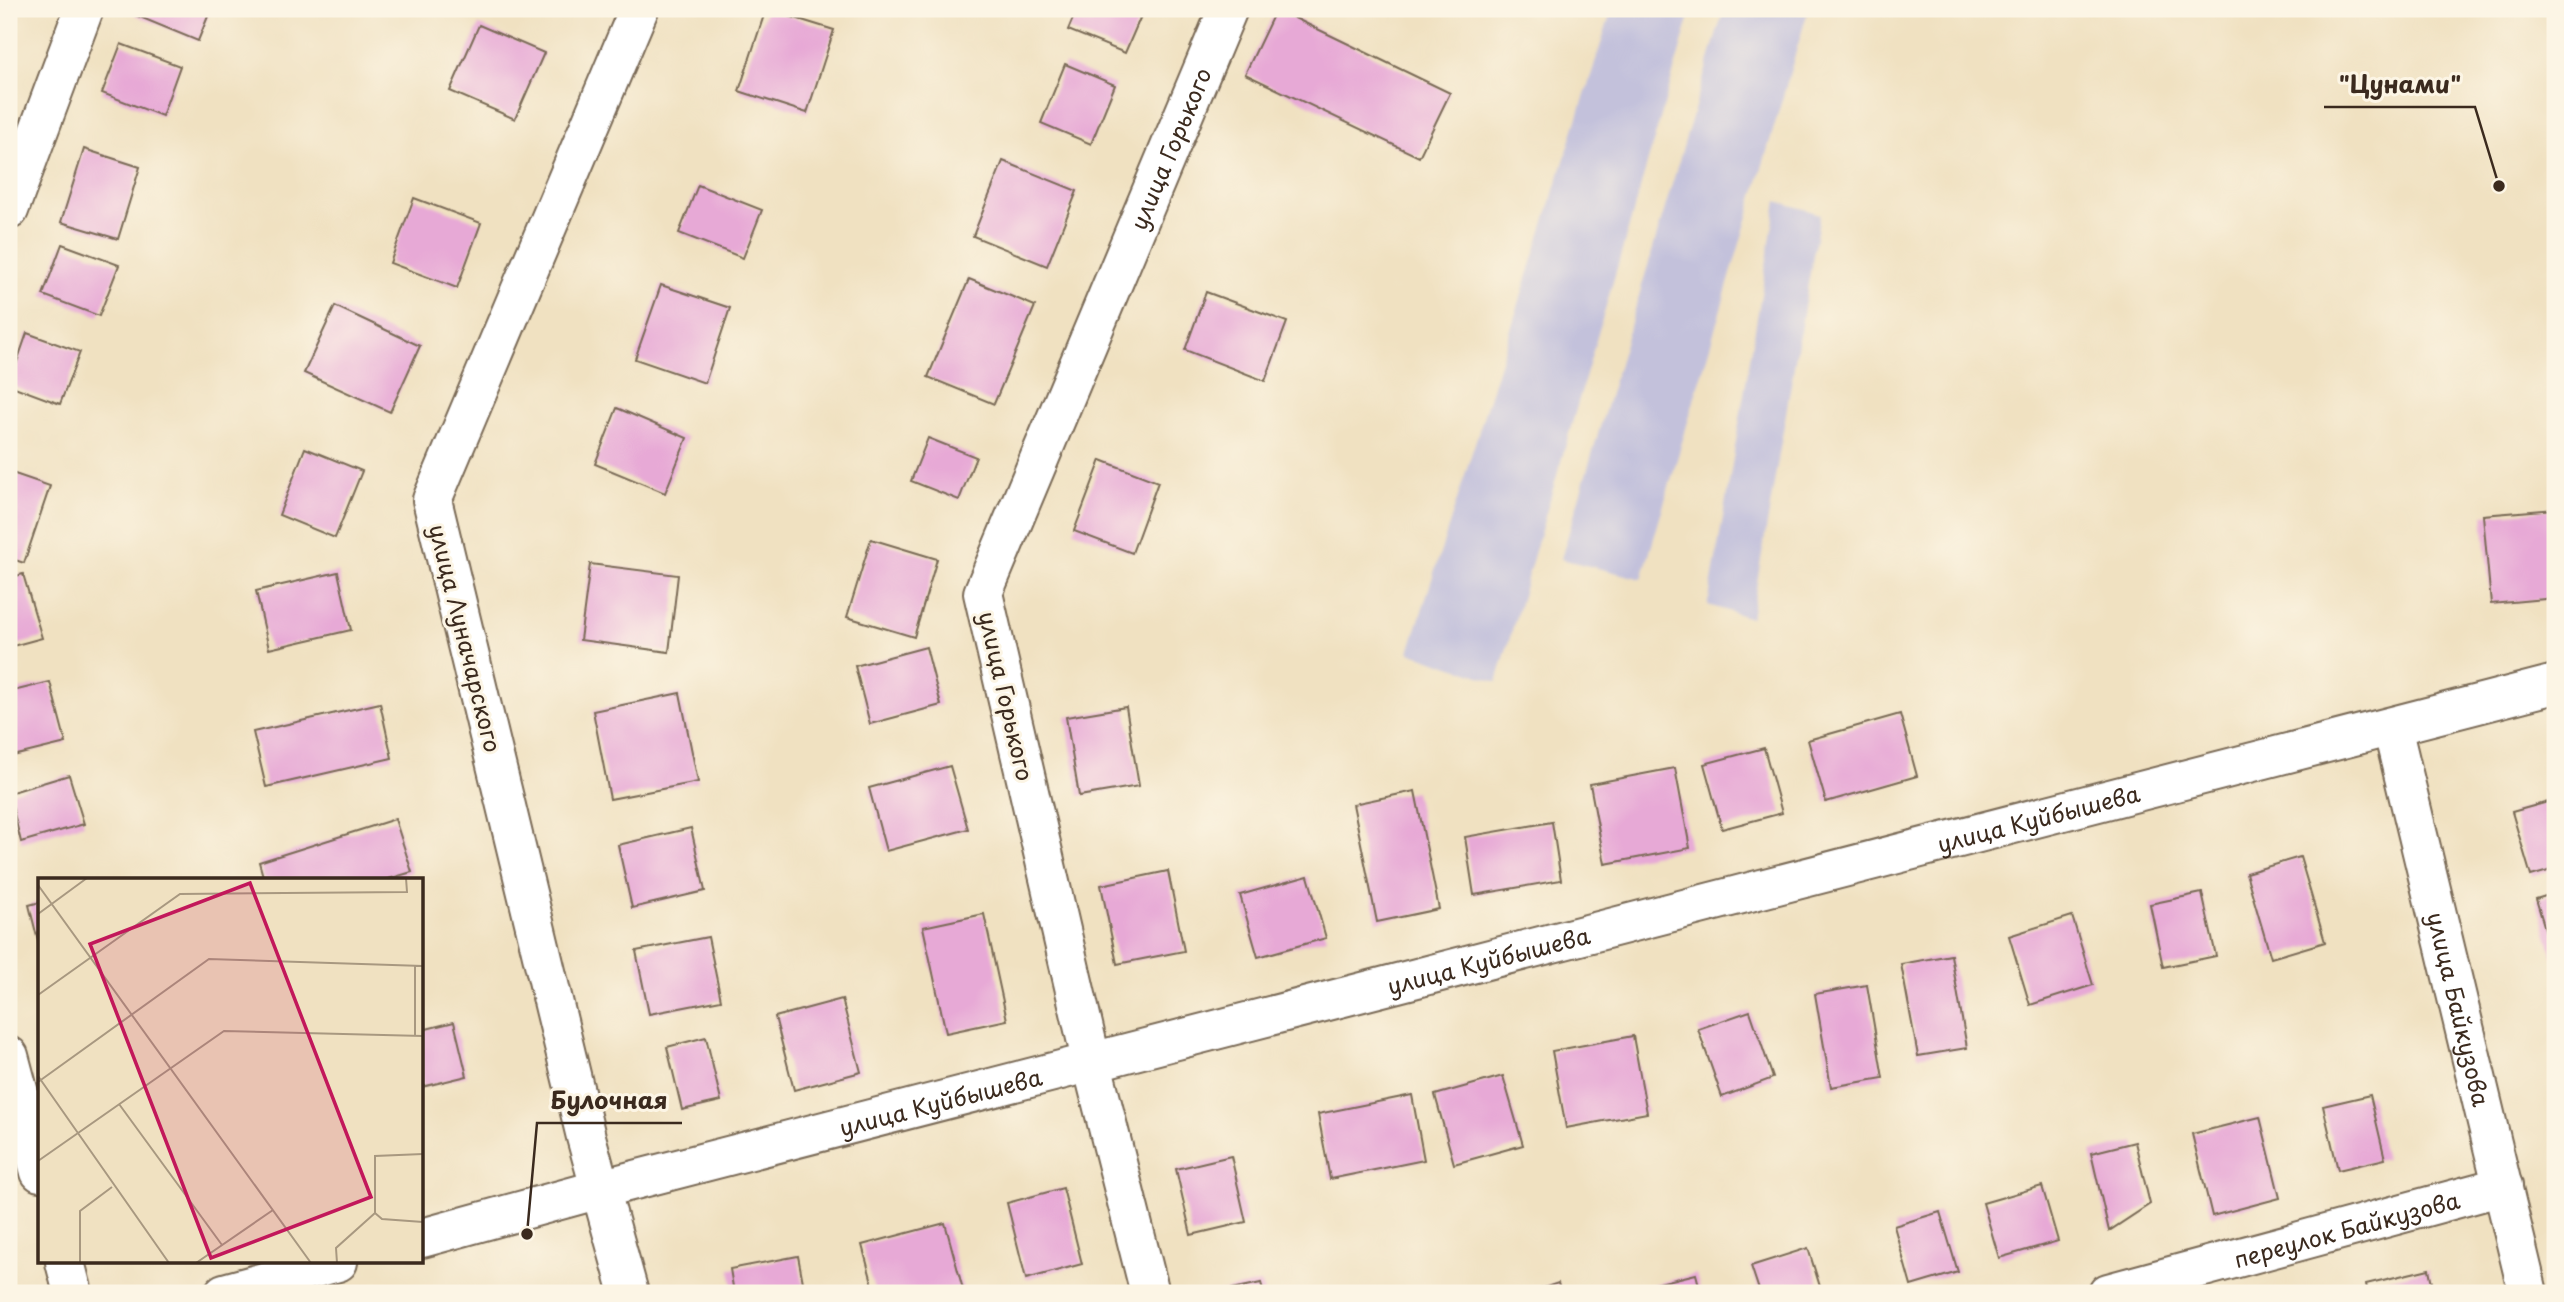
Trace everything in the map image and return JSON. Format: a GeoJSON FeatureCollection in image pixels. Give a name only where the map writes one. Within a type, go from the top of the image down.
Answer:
{"type":"FeatureCollection","features":[{"type":"Feature","properties":{"kind":"street"},"geometry":{"type":"LineString","coordinates":[[9,210],[84,9]]}},
{"type":"Feature","properties":{"kind":"street","name":"улица Луначарского"},"geometry":{"type":"LineString","coordinates":[[629,1293],[600,1189],[432,500],[639,9]]}},
{"type":"Feature","properties":{"kind":"street","name":"улица Горького"},"geometry":{"type":"LineString","coordinates":[[1150,1293],[1092,1064],[983,593],[1228,9]]}},
{"type":"Feature","properties":{"kind":"street","name":"улица Куйбышева"},"geometry":{"type":"LineString","coordinates":[[424,1237],[600,1189],[2555,684]]}},
{"type":"Feature","properties":{"kind":"street","name":"улица Байкузова"},"geometry":{"type":"LineString","coordinates":[[2392,727],[2528,1293]]}},
{"type":"Feature","properties":{"kind":"street"},"geometry":{"type":"LineString","coordinates":[[9,1056],[38,1165]]}},
{"type":"Feature","properties":{"kind":"street","name":"переулок Байкузова"},"geometry":{"type":"LineString","coordinates":[[2108,1293],[2503,1186]]}},
{"type":"Feature","properties":{"kind":"street"},"geometry":{"type":"LineString","coordinates":[[66,1264],[73,1293]]}},
{"type":"Feature","properties":{"kind":"street"},"geometry":{"type":"LineString","coordinates":[[224,1293],[331,1264]]}},
{"type":"Feature","properties":{"kind":"shaded area"},"geometry":{"type":"Polygon","coordinates":[[[1612,9],[1692,9],[1497,682],[1409,652],[1612,9]]]}},
{"type":"Feature","properties":{"kind":"shaded area"},"geometry":{"type":"Polygon","coordinates":[[[1724,9],[1779,9],[1807,14],[1642,579],[1561,559],[1724,9]]]}},
{"type":"Feature","properties":{"kind":"shaded area"},"geometry":{"type":"Polygon","coordinates":[[[1777,201],[1820,214],[1751,618],[1708,605],[1777,201]]]}},
{"type":"Feature","properties":{"kind":"building"},"geometry":{"type":"Polygon","coordinates":[[[138,9],[211,9],[198,41],[135,15],[138,9]]]}},
{"type":"Feature","properties":{"kind":"building"},"geometry":{"type":"Polygon","coordinates":[[[766,9],[834,30],[807,113],[739,91],[766,9]]]}},
{"type":"Feature","properties":{"kind":"building"},"geometry":{"type":"Polygon","coordinates":[[[1077,9],[1144,9],[1125,53],[1068,30],[1077,9]]]}},
{"type":"Feature","properties":{"kind":"building"},"geometry":{"type":"Polygon","coordinates":[[[1276,9],[1450,93],[1419,157],[1245,74],[1276,9]]]}},
{"type":"Feature","properties":{"kind":"building"},"geometry":{"type":"Polygon","coordinates":[[[479,25],[544,53],[515,119],[450,91],[479,25]]]}},
{"type":"Feature","properties":{"kind":"building"},"geometry":{"type":"Polygon","coordinates":[[[121,44],[180,66],[162,116],[102,93],[121,44]]]}},
{"type":"Feature","properties":{"kind":"building"},"geometry":{"type":"Polygon","coordinates":[[[1065,64],[1115,85],[1091,144],[1041,123],[1065,64]]]}},
{"type":"Feature","properties":{"kind":"building"},"geometry":{"type":"Polygon","coordinates":[[[84,149],[140,167],[118,239],[61,222],[84,149]]]}},
{"type":"Feature","properties":{"kind":"building"},"geometry":{"type":"Polygon","coordinates":[[[1003,161],[1077,191],[1047,266],[973,236],[1003,161]]]}},
{"type":"Feature","properties":{"kind":"building"},"geometry":{"type":"Polygon","coordinates":[[[698,185],[762,210],[743,258],[679,233],[698,185]]]}},
{"type":"Feature","properties":{"kind":"building"},"geometry":{"type":"Polygon","coordinates":[[[414,198],[481,223],[457,288],[390,263],[414,198]]]}},
{"type":"Feature","properties":{"kind":"building"},"geometry":{"type":"Polygon","coordinates":[[[62,244],[119,265],[99,316],[43,295],[62,244]]]}},
{"type":"Feature","properties":{"kind":"building"},"geometry":{"type":"Polygon","coordinates":[[[969,279],[1035,306],[994,404],[928,377],[969,279]]]}},
{"type":"Feature","properties":{"kind":"building"},"geometry":{"type":"Polygon","coordinates":[[[661,285],[730,308],[705,383],[635,359],[661,285]]]}},
{"type":"Feature","properties":{"kind":"building"},"geometry":{"type":"Polygon","coordinates":[[[1206,292],[1287,322],[1265,381],[1185,350],[1206,292]]]}},
{"type":"Feature","properties":{"kind":"building"},"geometry":{"type":"Polygon","coordinates":[[[335,306],[420,346],[390,412],[304,373],[335,306]]]}},
{"type":"Feature","properties":{"kind":"building"},"geometry":{"type":"Polygon","coordinates":[[[27,333],[80,352],[60,404],[9,385],[27,333]]]}},
{"type":"Feature","properties":{"kind":"building"},"geometry":{"type":"Polygon","coordinates":[[[617,408],[687,438],[665,493],[595,464],[617,408]]]}},
{"type":"Feature","properties":{"kind":"building"},"geometry":{"type":"Polygon","coordinates":[[[928,438],[976,457],[959,500],[911,481],[928,438]]]}},
{"type":"Feature","properties":{"kind":"building"},"geometry":{"type":"Polygon","coordinates":[[[305,448],[362,471],[335,538],[279,515],[305,448]]]}},
{"type":"Feature","properties":{"kind":"building"},"geometry":{"type":"Polygon","coordinates":[[[1101,460],[1158,482],[1132,553],[1074,531],[1101,460]]]}},
{"type":"Feature","properties":{"kind":"building"},"geometry":{"type":"Polygon","coordinates":[[[9,472],[50,486],[24,563],[9,558],[9,472]]]}},
{"type":"Feature","properties":{"kind":"building"},"geometry":{"type":"Polygon","coordinates":[[[2555,509],[2555,598],[2491,604],[2483,515],[2555,509]]]}},
{"type":"Feature","properties":{"kind":"building"},"geometry":{"type":"Polygon","coordinates":[[[871,539],[937,559],[914,637],[847,617],[871,539]]]}},
{"type":"Feature","properties":{"kind":"building"},"geometry":{"type":"Polygon","coordinates":[[[590,564],[678,575],[669,652],[580,640],[590,564]]]}},
{"type":"Feature","properties":{"kind":"building"},"geometry":{"type":"Polygon","coordinates":[[[338,572],[351,630],[269,649],[256,591],[338,572]]]}},
{"type":"Feature","properties":{"kind":"building"},"geometry":{"type":"Polygon","coordinates":[[[23,574],[42,638],[9,647],[9,578],[23,574]]]}},
{"type":"Feature","properties":{"kind":"building"},"geometry":{"type":"Polygon","coordinates":[[[926,647],[941,705],[870,724],[855,666],[926,647]]]}},
{"type":"Feature","properties":{"kind":"building"},"geometry":{"type":"Polygon","coordinates":[[[50,682],[66,743],[9,757],[9,692],[50,682]]]}},
{"type":"Feature","properties":{"kind":"building"},"geometry":{"type":"Polygon","coordinates":[[[680,693],[698,782],[610,799],[593,711],[680,693]]]}},
{"type":"Feature","properties":{"kind":"building"},"geometry":{"type":"Polygon","coordinates":[[[380,703],[392,758],[266,787],[253,732],[380,703]]]}},
{"type":"Feature","properties":{"kind":"building"},"geometry":{"type":"Polygon","coordinates":[[[1126,707],[1139,786],[1079,796],[1066,717],[1126,707]]]}},
{"type":"Feature","properties":{"kind":"building"},"geometry":{"type":"Polygon","coordinates":[[[1900,714],[1917,776],[1826,802],[1808,740],[1900,714]]]}},
{"type":"Feature","properties":{"kind":"building"},"geometry":{"type":"Polygon","coordinates":[[[1764,748],[1782,813],[1722,829],[1704,764],[1764,748]]]}},
{"type":"Feature","properties":{"kind":"building"},"geometry":{"type":"Polygon","coordinates":[[[950,766],[968,829],[886,851],[869,788],[950,766]]]}},
{"type":"Feature","properties":{"kind":"building"},"geometry":{"type":"Polygon","coordinates":[[[1675,768],[1690,848],[1605,864],[1590,784],[1675,768]]]}},
{"type":"Feature","properties":{"kind":"building"},"geometry":{"type":"Polygon","coordinates":[[[69,775],[84,824],[21,842],[9,793],[69,775]]]}},
{"type":"Feature","properties":{"kind":"building"},"geometry":{"type":"Polygon","coordinates":[[[1415,791],[1439,909],[1377,922],[1353,804],[1415,791]]]}},
{"type":"Feature","properties":{"kind":"building"},"geometry":{"type":"Polygon","coordinates":[[[2555,800],[2555,869],[2531,876],[2512,812],[2555,800]]]}},
{"type":"Feature","properties":{"kind":"building"},"geometry":{"type":"Polygon","coordinates":[[[395,819],[412,872],[392,878],[263,878],[259,862],[395,819]]]}},
{"type":"Feature","properties":{"kind":"building"},"geometry":{"type":"Polygon","coordinates":[[[1552,822],[1561,880],[1474,895],[1465,837],[1552,822]]]}},
{"type":"Feature","properties":{"kind":"building"},"geometry":{"type":"Polygon","coordinates":[[[691,828],[705,891],[632,908],[618,845],[691,828]]]}},
{"type":"Feature","properties":{"kind":"building"},"geometry":{"type":"Polygon","coordinates":[[[2300,857],[2325,942],[2271,958],[2246,873],[2300,857]]]}},
{"type":"Feature","properties":{"kind":"building"},"geometry":{"type":"Polygon","coordinates":[[[1168,871],[1184,951],[1117,964],[1101,885],[1168,871]]]}},
{"type":"Feature","properties":{"kind":"building"},"geometry":{"type":"Polygon","coordinates":[[[1308,876],[1326,938],[1258,957],[1240,895],[1308,876]]]}},
{"type":"Feature","properties":{"kind":"building"},"geometry":{"type":"Polygon","coordinates":[[[2202,893],[2216,956],[2163,967],[2150,904],[2202,893]]]}},
{"type":"Feature","properties":{"kind":"building"},"geometry":{"type":"Polygon","coordinates":[[[2555,893],[2555,962],[2536,899],[2555,893]]]}},
{"type":"Feature","properties":{"kind":"building"},"geometry":{"type":"Polygon","coordinates":[[[38,903],[38,941],[29,905],[38,903]]]}},
{"type":"Feature","properties":{"kind":"building"},"geometry":{"type":"Polygon","coordinates":[[[984,914],[1007,1020],[946,1033],[923,927],[984,914]]]}},
{"type":"Feature","properties":{"kind":"building"},"geometry":{"type":"Polygon","coordinates":[[[2072,916],[2093,985],[2030,1005],[2009,936],[2072,916]]]}},
{"type":"Feature","properties":{"kind":"building"},"geometry":{"type":"Polygon","coordinates":[[[708,937],[721,1000],[649,1014],[636,951],[708,937]]]}},
{"type":"Feature","properties":{"kind":"building"},"geometry":{"type":"Polygon","coordinates":[[[1951,955],[1967,1048],[1918,1056],[1901,964],[1951,955]]]}},
{"type":"Feature","properties":{"kind":"building"},"geometry":{"type":"Polygon","coordinates":[[[1867,985],[1883,1078],[1831,1087],[1815,994],[1867,985]]]}},
{"type":"Feature","properties":{"kind":"building"},"geometry":{"type":"Polygon","coordinates":[[[842,999],[861,1072],[794,1090],[775,1017],[842,999]]]}},
{"type":"Feature","properties":{"kind":"building"},"geometry":{"type":"Polygon","coordinates":[[[1750,1011],[1773,1078],[1722,1097],[1698,1029],[1750,1011]]]}},
{"type":"Feature","properties":{"kind":"building"},"geometry":{"type":"Polygon","coordinates":[[[454,1022],[467,1076],[424,1087],[424,1030],[454,1022]]]}},
{"type":"Feature","properties":{"kind":"building"},"geometry":{"type":"Polygon","coordinates":[[[1633,1036],[1647,1113],[1566,1128],[1552,1051],[1633,1036]]]}},
{"type":"Feature","properties":{"kind":"building"},"geometry":{"type":"Polygon","coordinates":[[[706,1037],[721,1101],[682,1110],[667,1047],[706,1037]]]}},
{"type":"Feature","properties":{"kind":"building"},"geometry":{"type":"Polygon","coordinates":[[[1503,1076],[1523,1145],[1454,1164],[1435,1095],[1503,1076]]]}},
{"type":"Feature","properties":{"kind":"building"},"geometry":{"type":"Polygon","coordinates":[[[1412,1095],[1424,1160],[1330,1179],[1318,1114],[1412,1095]]]}},
{"type":"Feature","properties":{"kind":"building"},"geometry":{"type":"Polygon","coordinates":[[[2370,1095],[2385,1159],[2338,1170],[2323,1106],[2370,1095]]]}},
{"type":"Feature","properties":{"kind":"building"},"geometry":{"type":"Polygon","coordinates":[[[2260,1117],[2280,1198],[2212,1216],[2192,1134],[2260,1117]]]}},
{"type":"Feature","properties":{"kind":"building"},"geometry":{"type":"Polygon","coordinates":[[[2135,1142],[2150,1204],[2109,1231],[2091,1153],[2135,1142]]]}},
{"type":"Feature","properties":{"kind":"building"},"geometry":{"type":"Polygon","coordinates":[[[1231,1156],[1246,1222],[1191,1235],[1176,1169],[1231,1156]]]}},
{"type":"Feature","properties":{"kind":"building"},"geometry":{"type":"Polygon","coordinates":[[[2042,1186],[2058,1241],[1999,1258],[1983,1203],[2042,1186]]]}},
{"type":"Feature","properties":{"kind":"building"},"geometry":{"type":"Polygon","coordinates":[[[1063,1188],[1082,1264],[1026,1279],[1007,1203],[1063,1188]]]}},
{"type":"Feature","properties":{"kind":"building"},"geometry":{"type":"Polygon","coordinates":[[[1940,1212],[1958,1272],[1911,1286],[1894,1226],[1940,1212]]]}},
{"type":"Feature","properties":{"kind":"building"},"geometry":{"type":"Polygon","coordinates":[[[945,1223],[964,1293],[875,1293],[862,1245],[945,1223]]]}},
{"type":"Feature","properties":{"kind":"building"},"geometry":{"type":"Polygon","coordinates":[[[1808,1248],[1822,1293],[1760,1293],[1751,1266],[1808,1248]]]}},
{"type":"Feature","properties":{"kind":"building"},"geometry":{"type":"Polygon","coordinates":[[[798,1256],[805,1293],[734,1293],[730,1269],[798,1256]]]}},
{"type":"Feature","properties":{"kind":"building"},"geometry":{"type":"Polygon","coordinates":[[[2429,1269],[2434,1293],[2368,1293],[2366,1284],[2429,1269]]]}},
{"type":"Feature","properties":{"kind":"building"},"geometry":{"type":"Polygon","coordinates":[[[1696,1274],[1701,1293],[1653,1293],[1651,1285],[1696,1274]]]}},
{"type":"Feature","properties":{"kind":"building"},"geometry":{"type":"Polygon","coordinates":[[[1261,1283],[1264,1293],[1218,1293],[1218,1292],[1261,1283]]]}},
{"type":"Feature","properties":{"kind":"building"},"geometry":{"type":"Polygon","coordinates":[[[1558,1283],[1561,1293],[1529,1293],[1558,1283]]]}},
{"type":"Feature","properties":{"kind":"place","name":"\"Цунами\""},"geometry":{"type":"Point","coordinates":[2499,186]}},
{"type":"Feature","properties":{"kind":"place","name":"Булочная"},"geometry":{"type":"Point","coordinates":[527,1234]}}]}
